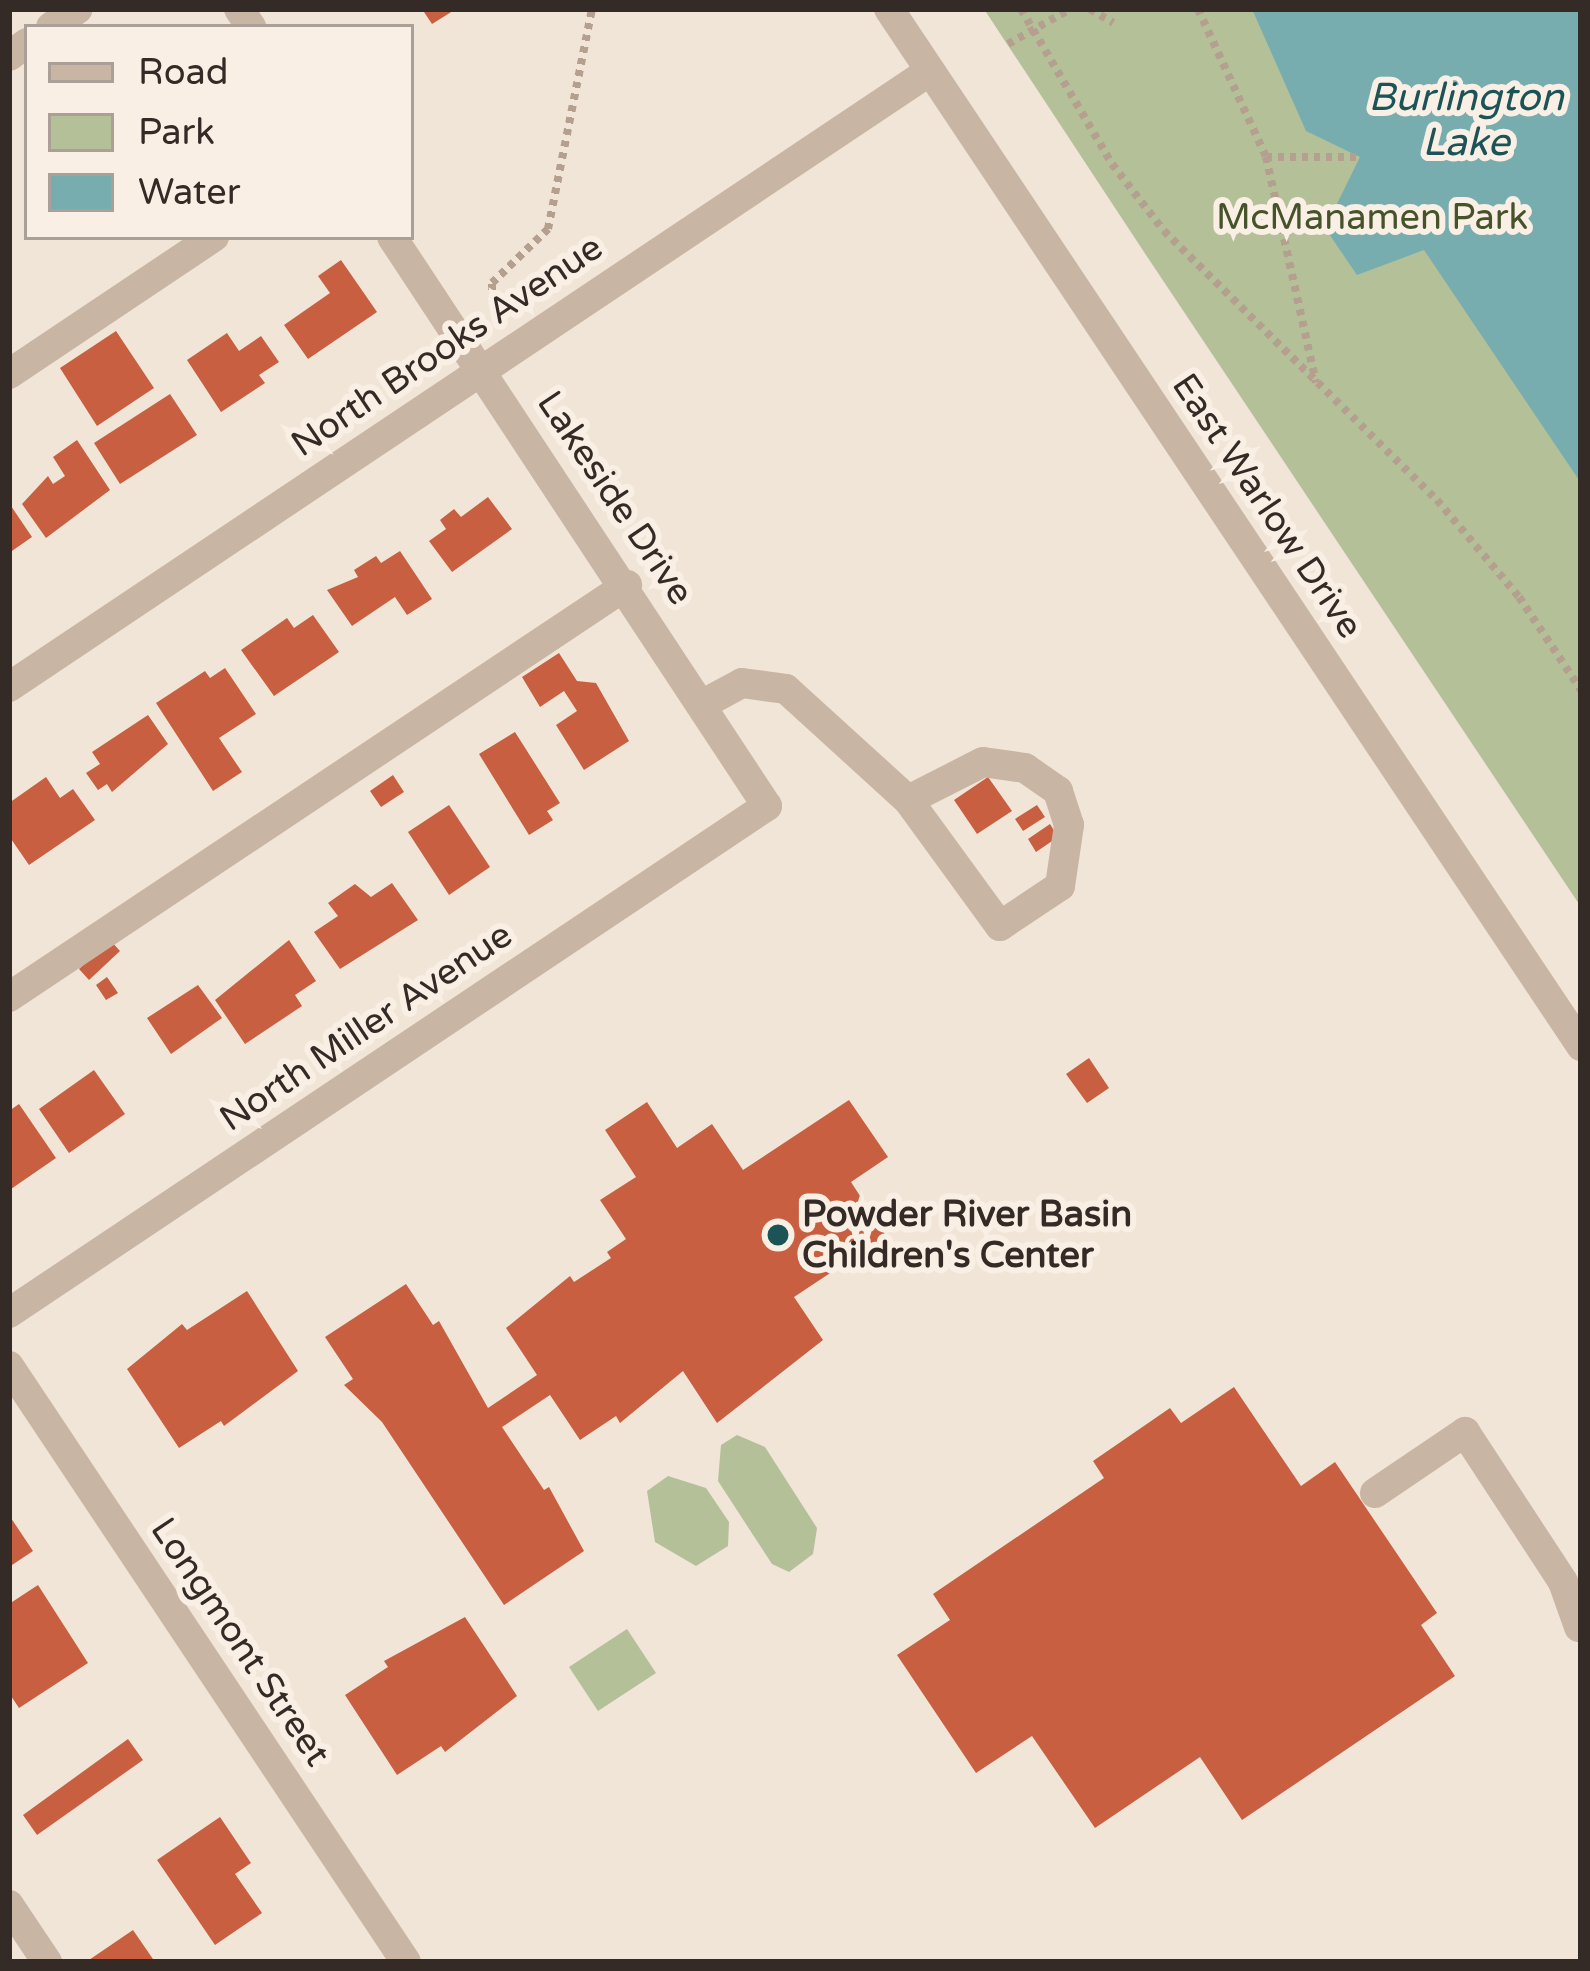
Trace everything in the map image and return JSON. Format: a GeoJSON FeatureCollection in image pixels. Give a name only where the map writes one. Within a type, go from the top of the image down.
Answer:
{"type":"FeatureCollection","features":[{"type":"Feature","properties":{"kind":"street","name":"East Warlow Drive"},"geometry":{"type":"LineString","coordinates":[[889,9],[1581,1046]]}},
{"type":"Feature","properties":{"kind":"street","name":"North Brooks Avenue"},"geometry":{"type":"LineString","coordinates":[[9,687],[930,71]]}},
{"type":"Feature","properties":{"kind":"street"},"geometry":{"type":"LineString","coordinates":[[9,374],[210,240]]}},
{"type":"Feature","properties":{"kind":"street","name":"Lakeside Drive"},"geometry":{"type":"LineString","coordinates":[[394,240],[627,585],[767,806]]}},
{"type":"Feature","properties":{"kind":"street"},"geometry":{"type":"LineString","coordinates":[[9,997],[627,585]]}},
{"type":"Feature","properties":{"kind":"street"},"geometry":{"type":"LineString","coordinates":[[703,704],[742,683],[785,689],[908,800],[1000,926],[1060,886],[1069,824],[1058,790],[1025,768],[983,762],[908,800]]}},
{"type":"Feature","properties":{"kind":"street","name":"North Miller Avenue"},"geometry":{"type":"LineString","coordinates":[[9,1313],[767,806]]}},
{"type":"Feature","properties":{"kind":"street","name":"Longmont Street"},"geometry":{"type":"LineString","coordinates":[[9,1366],[406,1962]]}},
{"type":"Feature","properties":{"kind":"street"},"geometry":{"type":"LineString","coordinates":[[1375,1493],[1465,1432],[1563,1582],[1579,1627]]}},
{"type":"Feature","properties":{"kind":"street"},"geometry":{"type":"LineString","coordinates":[[9,1905],[46,1962]]}},
{"type":"Feature","properties":{"kind":"path"},"geometry":{"type":"LineString","coordinates":[[492,302],[492,283],[548,229],[592,9]]}},
{"type":"Feature","properties":{"kind":"path"},"geometry":{"type":"LineString","coordinates":[[1021,9],[1112,164],[1164,231],[1317,388],[1437,500],[1519,597],[1581,690]]}},
{"type":"Feature","properties":{"kind":"path"},"geometry":{"type":"LineString","coordinates":[[1008,44],[1070,9]]}},
{"type":"Feature","properties":{"kind":"path"},"geometry":{"type":"LineString","coordinates":[[1090,9],[1113,23]]}},
{"type":"Feature","properties":{"kind":"path"},"geometry":{"type":"LineString","coordinates":[[1198,9],[1266,157],[1317,388]]}},
{"type":"Feature","properties":{"kind":"path"},"geometry":{"type":"LineString","coordinates":[[1266,157],[1361,157]]}},
{"type":"Feature","properties":{"kind":"green space","name":"McManamen Park"},"geometry":{"type":"Polygon","coordinates":[[[984,9],[1581,9],[1581,907],[1146,255],[984,9]]]}},
{"type":"Feature","properties":{"kind":"green space"},"geometry":{"type":"Polygon","coordinates":[[[737,1435],[765,1447],[817,1528],[813,1554],[789,1572],[772,1564],[718,1481],[721,1445],[737,1435]]]}},
{"type":"Feature","properties":{"kind":"green space"},"geometry":{"type":"Polygon","coordinates":[[[668,1476],[706,1488],[729,1522],[728,1546],[696,1566],[655,1542],[647,1491],[668,1476]]]}},
{"type":"Feature","properties":{"kind":"green space"},"geometry":{"type":"Polygon","coordinates":[[[627,1629],[656,1673],[598,1711],[569,1667],[627,1629]]]}},
{"type":"Feature","properties":{"kind":"water","name":"Burlington Lake"},"geometry":{"type":"Polygon","coordinates":[[[1252,9],[1581,9],[1581,483],[1424,250],[1357,275],[1325,228],[1360,157],[1306,131],[1252,9]]]}},
{"type":"Feature","properties":{"kind":"building"},"geometry":{"type":"Polygon","coordinates":[[[422,9],[456,9],[432,24],[422,9]]]}},
{"type":"Feature","properties":{"kind":"building"},"geometry":{"type":"Polygon","coordinates":[[[341,260],[377,312],[308,359],[284,325],[330,293],[318,276],[341,260]]]}},
{"type":"Feature","properties":{"kind":"building"},"geometry":{"type":"Polygon","coordinates":[[[116,331],[154,388],[97,426],[60,368],[116,331]]]}},
{"type":"Feature","properties":{"kind":"building"},"geometry":{"type":"Polygon","coordinates":[[[227,333],[239,351],[261,336],[279,362],[259,375],[265,383],[221,412],[187,360],[227,333]]]}},
{"type":"Feature","properties":{"kind":"building"},"geometry":{"type":"Polygon","coordinates":[[[170,394],[197,435],[120,484],[94,443],[170,394]]]}},
{"type":"Feature","properties":{"kind":"building"},"geometry":{"type":"Polygon","coordinates":[[[77,440],[110,490],[46,538],[22,504],[48,476],[53,484],[65,476],[53,457],[77,440]]]}},
{"type":"Feature","properties":{"kind":"building"},"geometry":{"type":"Polygon","coordinates":[[[488,497],[512,529],[452,572],[429,541],[446,529],[440,520],[454,509],[461,517],[488,497]]]}},
{"type":"Feature","properties":{"kind":"building"},"geometry":{"type":"Polygon","coordinates":[[[9,503],[32,537],[9,553],[9,503]]]}},
{"type":"Feature","properties":{"kind":"building"},"geometry":{"type":"Polygon","coordinates":[[[400,551],[432,599],[407,615],[395,597],[352,626],[327,590],[358,577],[354,570],[376,556],[381,563],[400,551]]]}},
{"type":"Feature","properties":{"kind":"building"},"geometry":{"type":"Polygon","coordinates":[[[313,615],[339,652],[274,696],[241,650],[287,618],[294,628],[313,615]]]}},
{"type":"Feature","properties":{"kind":"building"},"geometry":{"type":"Polygon","coordinates":[[[559,653],[577,681],[596,683],[629,741],[584,770],[556,725],[577,711],[564,691],[540,707],[522,677],[559,653]]]}},
{"type":"Feature","properties":{"kind":"building"},"geometry":{"type":"Polygon","coordinates":[[[225,668],[256,714],[219,738],[242,772],[213,791],[156,703],[205,671],[210,678],[225,668]]]}},
{"type":"Feature","properties":{"kind":"building"},"geometry":{"type":"Polygon","coordinates":[[[148,715],[168,744],[112,792],[107,784],[98,790],[86,773],[100,764],[92,752],[148,715]]]}},
{"type":"Feature","properties":{"kind":"building"},"geometry":{"type":"Polygon","coordinates":[[[515,732],[560,803],[547,811],[553,820],[529,835],[479,754],[515,732]]]}},
{"type":"Feature","properties":{"kind":"building"},"geometry":{"type":"Polygon","coordinates":[[[393,775],[404,792],[381,807],[370,791],[393,775]]]}},
{"type":"Feature","properties":{"kind":"building"},"geometry":{"type":"Polygon","coordinates":[[[46,777],[60,798],[73,789],[95,820],[29,865],[9,836],[9,803],[46,777]]]}},
{"type":"Feature","properties":{"kind":"building"},"geometry":{"type":"Polygon","coordinates":[[[988,777],[1012,811],[977,834],[954,800],[988,777]]]}},
{"type":"Feature","properties":{"kind":"building"},"geometry":{"type":"Polygon","coordinates":[[[449,805],[490,867],[449,895],[408,832],[449,805]]]}},
{"type":"Feature","properties":{"kind":"building"},"geometry":{"type":"Polygon","coordinates":[[[1037,805],[1045,817],[1023,831],[1015,819],[1037,805]]]}},
{"type":"Feature","properties":{"kind":"building"},"geometry":{"type":"Polygon","coordinates":[[[1050,824],[1058,837],[1036,852],[1028,839],[1050,824]]]}},
{"type":"Feature","properties":{"kind":"building"},"geometry":{"type":"Polygon","coordinates":[[[392,883],[418,920],[340,969],[314,932],[338,916],[328,903],[355,884],[371,897],[392,883]]]}},
{"type":"Feature","properties":{"kind":"building"},"geometry":{"type":"Polygon","coordinates":[[[110,940],[120,951],[89,980],[79,969],[110,940]]]}},
{"type":"Feature","properties":{"kind":"building"},"geometry":{"type":"Polygon","coordinates":[[[289,940],[316,981],[295,995],[302,1006],[245,1044],[215,1000],[289,940]]]}},
{"type":"Feature","properties":{"kind":"building"},"geometry":{"type":"Polygon","coordinates":[[[107,977],[118,993],[106,1000],[96,985],[107,977]]]}},
{"type":"Feature","properties":{"kind":"building"},"geometry":{"type":"Polygon","coordinates":[[[198,985],[222,1018],[171,1054],[147,1018],[198,985]]]}},
{"type":"Feature","properties":{"kind":"building"},"geometry":{"type":"Polygon","coordinates":[[[1089,1058],[1109,1088],[1087,1103],[1066,1074],[1089,1058]]]}},
{"type":"Feature","properties":{"kind":"building"},"geometry":{"type":"Polygon","coordinates":[[[94,1070],[125,1114],[69,1153],[39,1109],[94,1070]]]}},
{"type":"Feature","properties":{"kind":"building"},"geometry":{"type":"Polygon","coordinates":[[[849,1100],[888,1157],[851,1182],[886,1236],[794,1297],[823,1340],[717,1423],[683,1371],[620,1423],[616,1416],[580,1440],[550,1395],[502,1427],[544,1490],[549,1487],[584,1551],[504,1605],[382,1422],[344,1385],[353,1379],[325,1337],[406,1284],[433,1325],[439,1321],[488,1408],[537,1375],[506,1328],[570,1276],[574,1282],[611,1258],[607,1252],[626,1239],[600,1200],[636,1177],[605,1130],[647,1102],[677,1148],[712,1124],[743,1170],[849,1100]]]}},
{"type":"Feature","properties":{"kind":"building"},"geometry":{"type":"Polygon","coordinates":[[[19,1104],[56,1158],[11,1189],[9,1111],[19,1104]]]}},
{"type":"Feature","properties":{"kind":"building"},"geometry":{"type":"Polygon","coordinates":[[[247,1291],[298,1371],[224,1426],[221,1421],[179,1448],[127,1369],[182,1324],[187,1330],[247,1291]]]}},
{"type":"Feature","properties":{"kind":"building"},"geometry":{"type":"Polygon","coordinates":[[[1234,1387],[1301,1486],[1335,1462],[1437,1613],[1421,1625],[1455,1676],[1242,1820],[1200,1757],[1095,1828],[1032,1736],[976,1773],[897,1655],[950,1620],[933,1594],[1104,1478],[1093,1461],[1170,1408],[1181,1423],[1234,1387]]]}},
{"type":"Feature","properties":{"kind":"building"},"geometry":{"type":"Polygon","coordinates":[[[9,1515],[33,1551],[9,1567],[9,1515]]]}},
{"type":"Feature","properties":{"kind":"building"},"geometry":{"type":"Polygon","coordinates":[[[38,1585],[88,1663],[19,1708],[9,1693],[9,1604],[38,1585]]]}},
{"type":"Feature","properties":{"kind":"building"},"geometry":{"type":"Polygon","coordinates":[[[465,1617],[517,1696],[445,1752],[441,1746],[397,1775],[345,1695],[388,1667],[384,1661],[465,1617]]]}},
{"type":"Feature","properties":{"kind":"building"},"geometry":{"type":"Polygon","coordinates":[[[128,1739],[143,1760],[37,1835],[23,1815],[128,1739]]]}},
{"type":"Feature","properties":{"kind":"building"},"geometry":{"type":"Polygon","coordinates":[[[220,1817],[251,1863],[235,1874],[262,1913],[215,1945],[157,1860],[220,1817]]]}},
{"type":"Feature","properties":{"kind":"building"},"geometry":{"type":"Polygon","coordinates":[[[133,1930],[155,1962],[86,1962],[133,1930]]]}},
{"type":"Feature","properties":{"kind":"place","name":"Powder River Basin Children's Center"},"geometry":{"type":"Point","coordinates":[778,1235]}}]}
